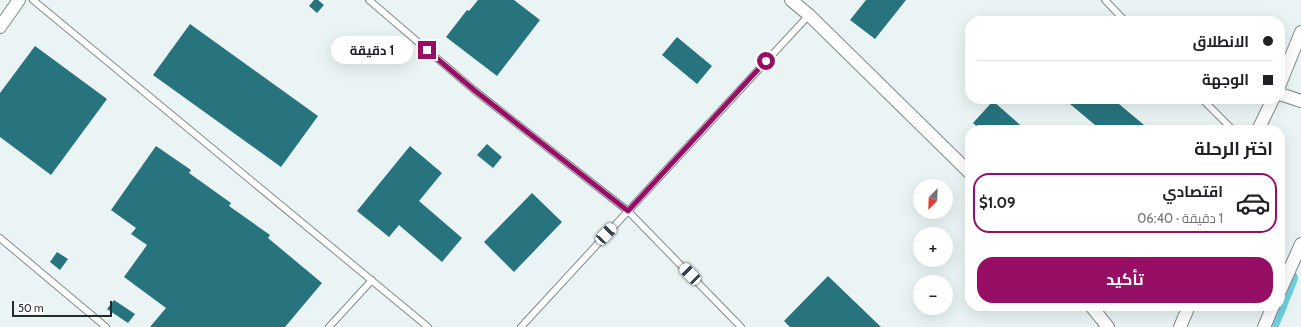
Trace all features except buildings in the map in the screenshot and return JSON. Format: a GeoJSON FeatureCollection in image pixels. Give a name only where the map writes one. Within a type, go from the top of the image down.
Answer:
{"type":"FeatureCollection","features":[{"type":"Feature","properties":{"kind":"street"},"geometry":{"type":"LineString","coordinates":[[0,27],[19,0]]}},
{"type":"Feature","properties":{"kind":"street"},"geometry":{"type":"LineString","coordinates":[[791,0],[809,15],[965,168]]}},
{"type":"Feature","properties":{"kind":"street"},"geometry":{"type":"LineString","coordinates":[[1285,72],[1301,32]]}},
{"type":"Feature","properties":{"kind":"street"},"geometry":{"type":"LineString","coordinates":[[1285,96],[1301,101]]}},
{"type":"Feature","properties":{"kind":"street"},"geometry":{"type":"LineString","coordinates":[[1260,125],[1271,104]]}},
{"type":"Feature","properties":{"kind":"street"},"geometry":{"type":"LineString","coordinates":[[1285,280],[1301,244]]}},
{"type":"Feature","properties":{"kind":"street"},"geometry":{"type":"LineString","coordinates":[[1095,311],[1108,327]]}},
{"type":"Feature","properties":{"kind":"street"},"geometry":{"type":"LineString","coordinates":[[1180,327],[1186,311]]}},
{"type":"Feature","properties":{"kind":"street"},"geometry":{"type":"LineString","coordinates":[[1264,327],[1271,311]]}},
{"type":"Feature","properties":{"kind":"lane"},"geometry":{"type":"LineString","coordinates":[[33,0],[428,327]]}},
{"type":"Feature","properties":{"kind":"lane"},"geometry":{"type":"LineString","coordinates":[[368,0],[474,90],[628,211],[741,327]]}},
{"type":"Feature","properties":{"kind":"lane"},"geometry":{"type":"LineString","coordinates":[[1105,0],[1120,16]]}},
{"type":"Feature","properties":{"kind":"lane"},"geometry":{"type":"LineString","coordinates":[[521,327],[809,15]]}},
{"type":"Feature","properties":{"kind":"lane"},"geometry":{"type":"LineString","coordinates":[[1207,104],[1228,125]]}},
{"type":"Feature","properties":{"kind":"lane"},"geometry":{"type":"LineString","coordinates":[[0,238],[106,327]]}},
{"type":"Feature","properties":{"kind":"lane"},"geometry":{"type":"LineString","coordinates":[[329,327],[372,280]]}},
{"type":"Feature","properties":{"kind":"waterway"},"geometry":{"type":"LineString","coordinates":[[1285,293],[1291,278]]}},
{"type":"Feature","properties":{"kind":"waterway"},"geometry":{"type":"LineString","coordinates":[[1271,327],[1278,311]]}},
{"type":"Feature","properties":{"kind":"route"},"geometry":{"type":"LineString","coordinates":[[427,50],[474,90],[628,211],[766,61]]}}]}
